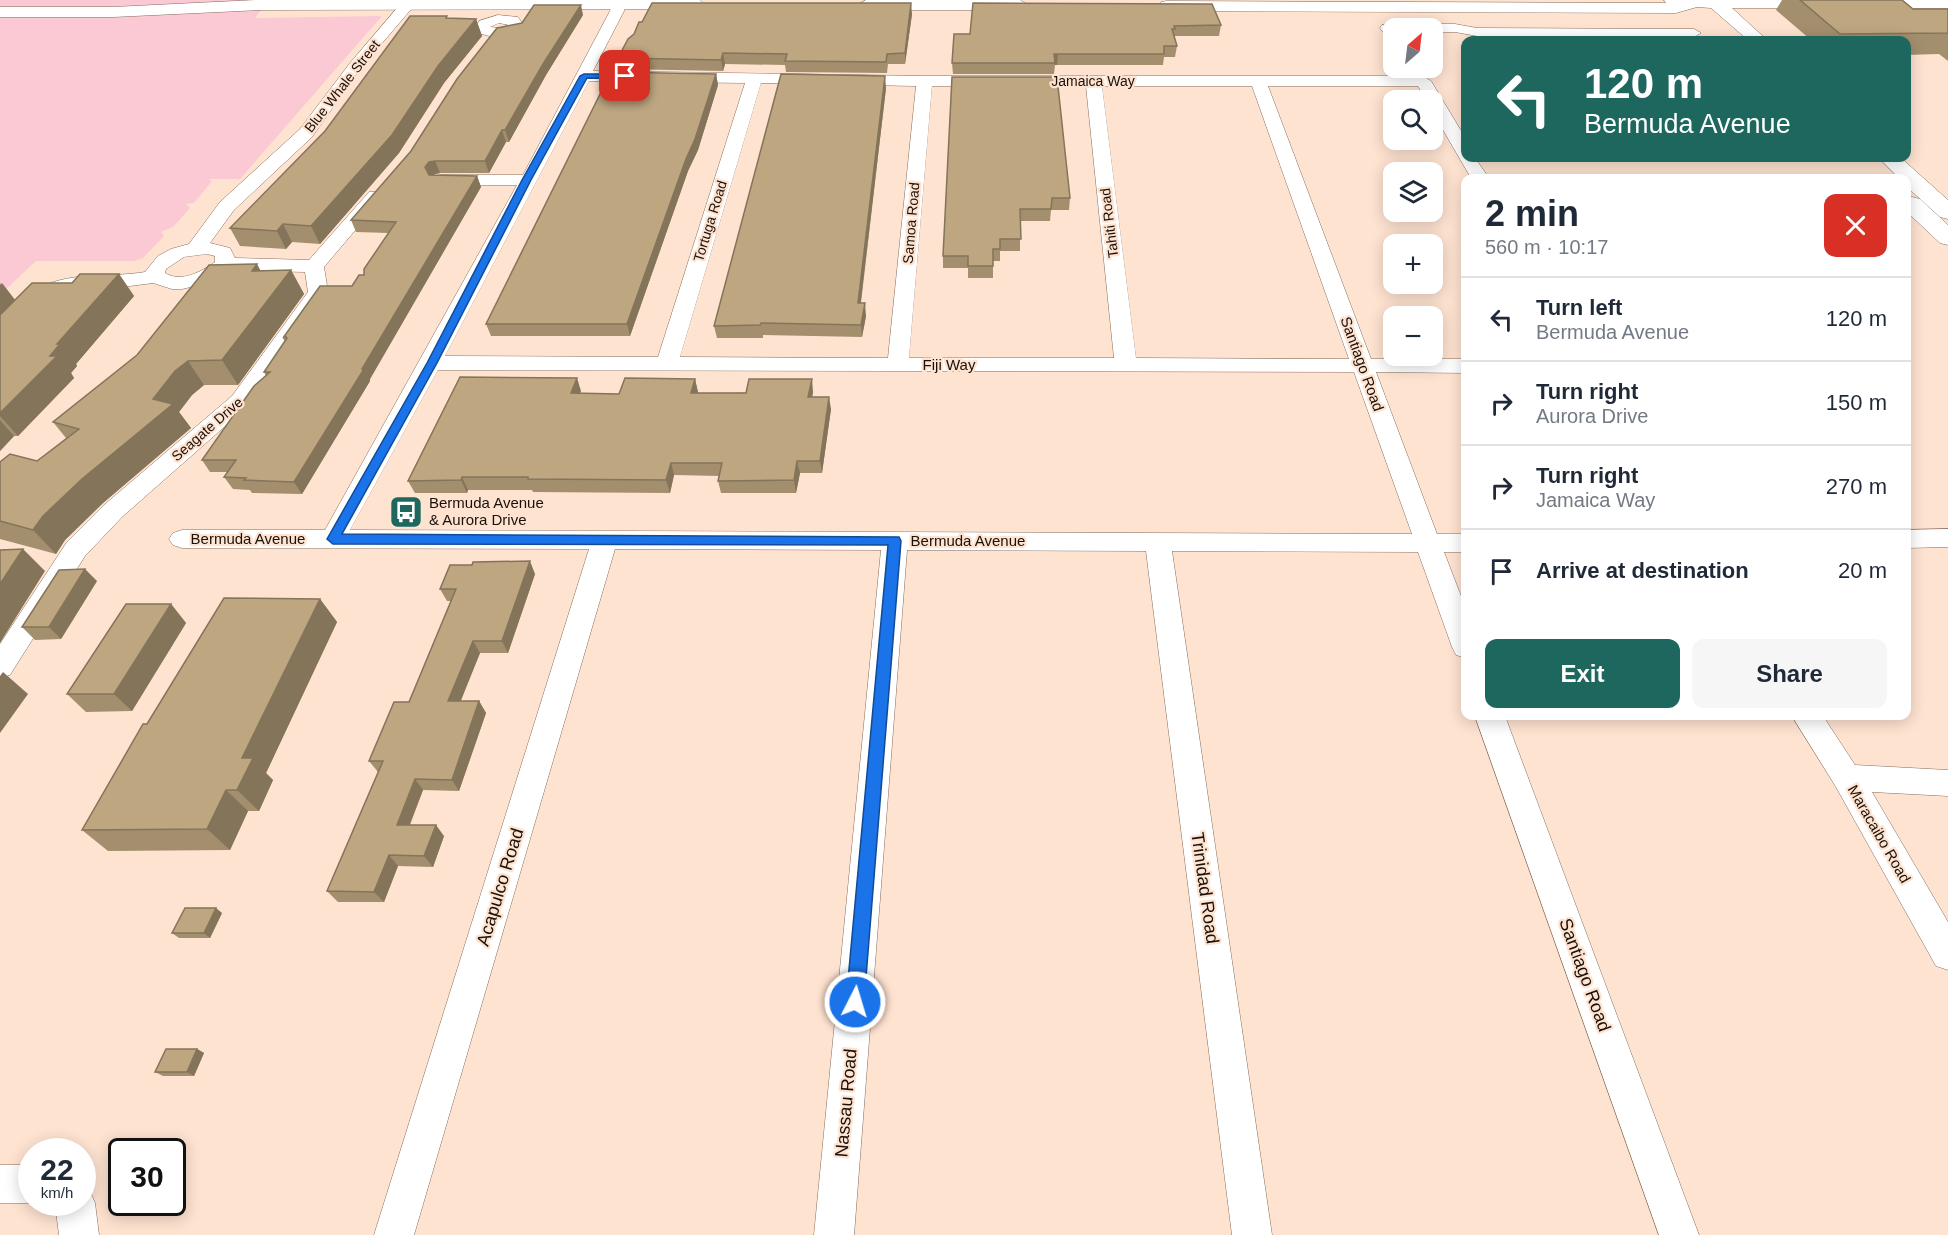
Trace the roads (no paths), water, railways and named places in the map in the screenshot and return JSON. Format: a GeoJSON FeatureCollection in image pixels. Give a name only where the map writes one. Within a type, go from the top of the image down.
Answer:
{"type":"FeatureCollection","features":[{"type":"Feature","properties":{"kind":"street"},"geometry":{"type":"LineString","coordinates":[[0,2],[175,0]]}},
{"type":"Feature","properties":{"kind":"street"},"geometry":{"type":"LineString","coordinates":[[1673,0],[1948,3]]}},
{"type":"Feature","properties":{"kind":"street"},"geometry":{"type":"LineString","coordinates":[[1154,6],[1458,3],[1676,8],[1691,1]]}},
{"type":"Feature","properties":{"kind":"street"},"geometry":{"type":"LineString","coordinates":[[1691,1],[1730,36]]}},
{"type":"Feature","properties":{"kind":"street"},"geometry":{"type":"LineString","coordinates":[[0,12],[113,12],[261,5],[411,2],[717,4]]}},
{"type":"Feature","properties":{"kind":"street","name":"Blue Whale Street"},"geometry":{"type":"LineString","coordinates":[[196,248],[227,206],[306,133],[355,66],[411,2]]}},
{"type":"Feature","properties":{"kind":"street"},"geometry":{"type":"LineString","coordinates":[[333,539],[432,363],[584,76],[619,2]]}},
{"type":"Feature","properties":{"kind":"street"},"geometry":{"type":"LineString","coordinates":[[1714,2],[1753,36]]}},
{"type":"Feature","properties":{"kind":"street"},"geometry":{"type":"LineString","coordinates":[[846,5],[976,3],[1038,5]]}},
{"type":"Feature","properties":{"kind":"street"},"geometry":{"type":"LineString","coordinates":[[1458,3],[1480,36]]}},
{"type":"Feature","properties":{"kind":"street"},"geometry":{"type":"LineString","coordinates":[[480,51],[494,33],[484,31],[482,27],[487,22],[498,19],[516,21],[530,4]]}},
{"type":"Feature","properties":{"kind":"street"},"geometry":{"type":"LineString","coordinates":[[1443,28],[1455,28],[1480,36],[1652,36],[1694,33]]}},
{"type":"Feature","properties":{"kind":"street","name":"Jamaica Way"},"geometry":{"type":"LineString","coordinates":[[584,76],[924,81],[1423,81],[1461,147]]}},
{"type":"Feature","properties":{"kind":"street","name":"Tortuga Road"},"geometry":{"type":"LineString","coordinates":[[667,364],[754,79]]}},
{"type":"Feature","properties":{"kind":"street","name":"Samoa Road"},"geometry":{"type":"LineString","coordinates":[[898,364],[924,81]]}},
{"type":"Feature","properties":{"kind":"street","name":"Tahiti Road"},"geometry":{"type":"LineString","coordinates":[[1093,81],[1126,365]]}},
{"type":"Feature","properties":{"kind":"street","name":"Santiago Road"},"geometry":{"type":"LineString","coordinates":[[1258,81],[1461,634]]}},
{"type":"Feature","properties":{"kind":"street"},"geometry":{"type":"LineString","coordinates":[[0,339],[48,291],[56,286],[156,276],[168,282],[189,282],[211,274],[224,264],[314,266],[390,178]]}},
{"type":"Feature","properties":{"kind":"street"},"geometry":{"type":"LineString","coordinates":[[441,180],[527,180]]}},
{"type":"Feature","properties":{"kind":"street"},"geometry":{"type":"LineString","coordinates":[[1911,187],[1948,212]]}},
{"type":"Feature","properties":{"kind":"street"},"geometry":{"type":"LineString","coordinates":[[1911,204],[1948,238]]}},
{"type":"Feature","properties":{"kind":"street"},"geometry":{"type":"LineString","coordinates":[[156,276],[155,271],[164,260],[196,248],[223,252],[224,264]]}},
{"type":"Feature","properties":{"kind":"street","name":"Seagate Drive"},"geometry":{"type":"LineString","coordinates":[[0,667],[75,549],[113,511],[240,401],[318,292],[314,266]]}},
{"type":"Feature","properties":{"kind":"street","name":"Fiji Way"},"geometry":{"type":"LineString","coordinates":[[432,363],[1461,366]]}},
{"type":"Feature","properties":{"kind":"street","name":"Bermuda Avenue"},"geometry":{"type":"LineString","coordinates":[[182,538],[1461,543]]}},
{"type":"Feature","properties":{"kind":"street"},"geometry":{"type":"LineString","coordinates":[[1911,539],[1948,538]]}},
{"type":"Feature","properties":{"kind":"street","name":"Acapulco Road"},"geometry":{"type":"LineString","coordinates":[[394,1235],[605,540]]}},
{"type":"Feature","properties":{"kind":"street","name":"Nassau Road"},"geometry":{"type":"LineString","coordinates":[[834,1235],[895,541]]}},
{"type":"Feature","properties":{"kind":"street","name":"Trinidad Road"},"geometry":{"type":"LineString","coordinates":[[1158,542],[1252,1235]]}},
{"type":"Feature","properties":{"kind":"street","name":"Santiago Road"},"geometry":{"type":"LineString","coordinates":[[1491,720],[1679,1235]]}},
{"type":"Feature","properties":{"kind":"street","name":"Maracaibo Road"},"geometry":{"type":"LineString","coordinates":[[1810,720],[1847,778],[1948,954]]}},
{"type":"Feature","properties":{"kind":"street"},"geometry":{"type":"LineString","coordinates":[[1847,778],[1948,783]]}},
{"type":"Feature","properties":{"kind":"street"},"geometry":{"type":"LineString","coordinates":[[0,1184],[18,1184]]}},
{"type":"Feature","properties":{"kind":"street"},"geometry":{"type":"LineString","coordinates":[[77,1216],[79,1235]]}},
{"type":"Feature","properties":{"kind":"place","name":"Bermuda Avenue & Aurora Drive"},"geometry":{"type":"Point","coordinates":[406,512]}}]}
